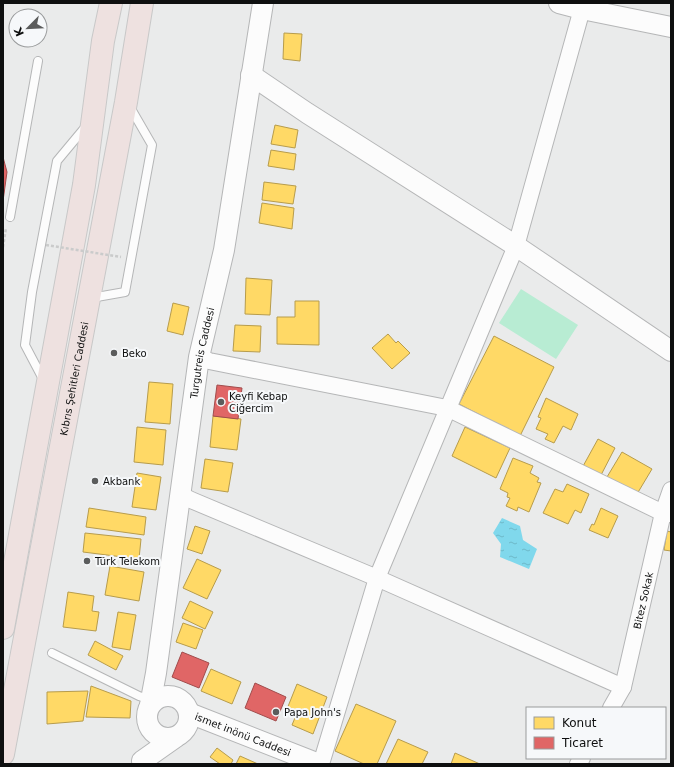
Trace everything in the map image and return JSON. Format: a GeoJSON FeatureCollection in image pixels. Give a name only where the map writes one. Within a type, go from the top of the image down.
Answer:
{"type":"FeatureCollection","features":[{"type":"Feature","properties":{"kind":"highway"},"geometry":{"type":"LineString","coordinates":[[3,628],[22,532],[46,386],[84,185],[103,41],[111,3]]}},
{"type":"Feature","properties":{"kind":"highway","name":"Kıbrıs Şehitleri Caddesi"},"geometry":{"type":"LineString","coordinates":[[3,754],[126,102],[142,3]]}},
{"type":"Feature","properties":{"kind":"street","name":"Turgutreis Caddesi"},"geometry":{"type":"LineString","coordinates":[[157,700],[155,678],[199,357],[224,250],[251,75],[264,3]]}},
{"type":"Feature","properties":{"kind":"street"},"geometry":{"type":"LineString","coordinates":[[559,3],[581,6],[671,27]]}},
{"type":"Feature","properties":{"kind":"street"},"geometry":{"type":"LineString","coordinates":[[320,764],[377,578],[516,246],[581,6]]}},
{"type":"Feature","properties":{"kind":"street"},"geometry":{"type":"LineString","coordinates":[[251,75],[307,113],[516,246],[671,351]]}},
{"type":"Feature","properties":{"kind":"street"},"geometry":{"type":"LineString","coordinates":[[199,357],[209,361],[447,408],[667,514]]}},
{"type":"Feature","properties":{"kind":"street","name":"Bitez Sokak"},"geometry":{"type":"LineString","coordinates":[[612,707],[622,687],[667,514],[671,490]]}},
{"type":"Feature","properties":{"kind":"street"},"geometry":{"type":"LineString","coordinates":[[181,495],[377,578],[622,687]]}},
{"type":"Feature","properties":{"kind":"street"},"geometry":{"type":"LineString","coordinates":[[143,763],[179,735],[187,727],[189,720],[189,713],[186,706],[176,697],[157,700],[147,711],[146,718],[151,731],[163,738],[170,739],[179,735],[221,726]]}},
{"type":"Feature","properties":{"kind":"street","name":"ismet inönü Caddesi"},"geometry":{"type":"LineString","coordinates":[[189,713],[320,764]]}},
{"type":"Feature","properties":{"kind":"street"},"geometry":{"type":"LineString","coordinates":[[143,763],[148,725]]}},
{"type":"Feature","properties":{"kind":"lane"},"geometry":{"type":"LineString","coordinates":[[8,220],[38,61]]}},
{"type":"Feature","properties":{"kind":"lane"},"geometry":{"type":"LineString","coordinates":[[89,299],[124,292],[126,285],[152,145],[126,102]]}},
{"type":"Feature","properties":{"kind":"lane"},"geometry":{"type":"LineString","coordinates":[[46,386],[24,345],[32,292],[57,161],[93,116]]}},
{"type":"Feature","properties":{"kind":"lane"},"geometry":{"type":"LineString","coordinates":[[52,653],[139,696],[157,700]]}},
{"type":"Feature","properties":{"kind":"path"},"geometry":{"type":"LineString","coordinates":[[3,247],[8,220]]}},
{"type":"Feature","properties":{"kind":"path"},"geometry":{"type":"LineString","coordinates":[[46,245],[121,257]]}},
{"type":"Feature","properties":{"kind":"green space"},"geometry":{"type":"Polygon","coordinates":[[[521,289],[578,325],[556,359],[499,323],[521,289]]]}},
{"type":"Feature","properties":{"kind":"water"},"geometry":{"type":"Polygon","coordinates":[[[502,518],[520,526],[523,540],[537,549],[529,569],[500,557],[501,544],[493,533],[502,518]]]}},
{"type":"Feature","properties":{"kind":"building: Konut"},"geometry":{"type":"Polygon","coordinates":[[[284,33],[302,34],[300,61],[283,59],[284,33]]]}},
{"type":"Feature","properties":{"kind":"building: Konut"},"geometry":{"type":"Polygon","coordinates":[[[275,125],[298,130],[295,148],[271,144],[275,125]]]}},
{"type":"Feature","properties":{"kind":"building: Konut"},"geometry":{"type":"Polygon","coordinates":[[[271,150],[296,154],[294,170],[268,166],[271,150]]]}},
{"type":"Feature","properties":{"kind":"building: Konut"},"geometry":{"type":"Polygon","coordinates":[[[264,182],[296,186],[293,204],[262,200],[264,182]]]}},
{"type":"Feature","properties":{"kind":"building: Konut"},"geometry":{"type":"Polygon","coordinates":[[[262,203],[294,208],[292,229],[259,223],[262,203]]]}},
{"type":"Feature","properties":{"kind":"building: Konut"},"geometry":{"type":"Polygon","coordinates":[[[246,278],[272,280],[270,315],[245,314],[246,278]]]}},
{"type":"Feature","properties":{"kind":"building: Konut"},"geometry":{"type":"Polygon","coordinates":[[[295,301],[319,301],[319,345],[277,344],[277,317],[295,317],[295,301]]]}},
{"type":"Feature","properties":{"kind":"building: Konut"},"geometry":{"type":"Polygon","coordinates":[[[173,303],[189,307],[183,335],[167,331],[173,303]]]}},
{"type":"Feature","properties":{"kind":"building: Konut"},"geometry":{"type":"Polygon","coordinates":[[[235,325],[261,326],[260,352],[233,351],[235,325]]]}},
{"type":"Feature","properties":{"kind":"building: Konut"},"geometry":{"type":"Polygon","coordinates":[[[388,334],[396,343],[398,341],[410,353],[392,369],[372,348],[388,334]]]}},
{"type":"Feature","properties":{"kind":"building: Konut"},"geometry":{"type":"Polygon","coordinates":[[[494,336],[554,367],[520,436],[459,404],[494,336]]]}},
{"type":"Feature","properties":{"kind":"building: Konut"},"geometry":{"type":"Polygon","coordinates":[[[149,382],[173,384],[170,424],[145,422],[149,382]]]}},
{"type":"Feature","properties":{"kind":"building: Konut"},"geometry":{"type":"Polygon","coordinates":[[[546,398],[578,414],[571,430],[563,426],[554,443],[545,439],[548,434],[536,429],[541,418],[538,417],[546,398]]]}},
{"type":"Feature","properties":{"kind":"building: Konut"},"geometry":{"type":"Polygon","coordinates":[[[213,416],[241,419],[237,450],[210,447],[213,416]]]}},
{"type":"Feature","properties":{"kind":"building: Konut"},"geometry":{"type":"Polygon","coordinates":[[[137,427],[166,430],[163,465],[134,462],[137,427]]]}},
{"type":"Feature","properties":{"kind":"building: Konut"},"geometry":{"type":"Polygon","coordinates":[[[465,427],[510,448],[496,478],[452,456],[465,427]]]}},
{"type":"Feature","properties":{"kind":"building: Konut"},"geometry":{"type":"Polygon","coordinates":[[[598,439],[615,448],[600,477],[582,468],[598,439]]]}},
{"type":"Feature","properties":{"kind":"building: Konut"},"geometry":{"type":"Polygon","coordinates":[[[622,452],[652,469],[637,494],[607,477],[622,452]]]}},
{"type":"Feature","properties":{"kind":"building: Konut"},"geometry":{"type":"Polygon","coordinates":[[[513,458],[533,466],[530,473],[539,478],[537,482],[541,483],[529,512],[518,507],[517,511],[506,506],[510,498],[507,497],[508,493],[500,489],[513,458]]]}},
{"type":"Feature","properties":{"kind":"building: Konut"},"geometry":{"type":"Polygon","coordinates":[[[205,459],[233,463],[228,492],[201,488],[205,459]]]}},
{"type":"Feature","properties":{"kind":"building: Konut"},"geometry":{"type":"Polygon","coordinates":[[[137,473],[161,477],[156,510],[132,507],[137,473]]]}},
{"type":"Feature","properties":{"kind":"building: Konut"},"geometry":{"type":"Polygon","coordinates":[[[567,484],[589,494],[581,513],[575,510],[568,524],[543,513],[555,489],[563,492],[567,484]]]}},
{"type":"Feature","properties":{"kind":"building: Konut"},"geometry":{"type":"Polygon","coordinates":[[[89,508],[146,517],[144,535],[86,527],[89,508]]]}},
{"type":"Feature","properties":{"kind":"building: Konut"},"geometry":{"type":"Polygon","coordinates":[[[601,508],[618,516],[608,538],[589,530],[592,524],[594,525],[601,508]]]}},
{"type":"Feature","properties":{"kind":"building: Konut"},"geometry":{"type":"Polygon","coordinates":[[[195,526],[210,531],[202,554],[187,549],[195,526]]]}},
{"type":"Feature","properties":{"kind":"building: Konut"},"geometry":{"type":"Polygon","coordinates":[[[667,531],[671,532],[671,551],[664,550],[667,531]]]}},
{"type":"Feature","properties":{"kind":"building: Konut"},"geometry":{"type":"Polygon","coordinates":[[[85,533],[141,539],[139,559],[83,552],[85,533]]]}},
{"type":"Feature","properties":{"kind":"building: Konut"},"geometry":{"type":"Polygon","coordinates":[[[197,559],[221,570],[207,599],[183,588],[197,559]]]}},
{"type":"Feature","properties":{"kind":"building: Konut"},"geometry":{"type":"Polygon","coordinates":[[[110,566],[144,572],[139,601],[105,595],[110,566]]]}},
{"type":"Feature","properties":{"kind":"building: Konut"},"geometry":{"type":"Polygon","coordinates":[[[68,592],[94,596],[92,611],[99,612],[96,631],[63,627],[68,592]]]}},
{"type":"Feature","properties":{"kind":"building: Konut"},"geometry":{"type":"Polygon","coordinates":[[[190,601],[213,612],[205,629],[182,618],[190,601]]]}},
{"type":"Feature","properties":{"kind":"building: Konut"},"geometry":{"type":"Polygon","coordinates":[[[118,612],[136,615],[130,650],[112,647],[118,612]]]}},
{"type":"Feature","properties":{"kind":"building: Konut"},"geometry":{"type":"Polygon","coordinates":[[[183,623],[203,630],[196,649],[176,642],[183,623]]]}},
{"type":"Feature","properties":{"kind":"building: Konut"},"geometry":{"type":"Polygon","coordinates":[[[95,641],[123,656],[116,670],[88,655],[95,641]]]}},
{"type":"Feature","properties":{"kind":"building: Konut"},"geometry":{"type":"Polygon","coordinates":[[[211,669],[241,682],[232,704],[201,691],[211,669]]]}},
{"type":"Feature","properties":{"kind":"building: Konut"},"geometry":{"type":"Polygon","coordinates":[[[297,684],[327,697],[313,734],[292,725],[297,713],[287,709],[297,684]]]}},
{"type":"Feature","properties":{"kind":"building: Konut"},"geometry":{"type":"Polygon","coordinates":[[[91,686],[131,701],[130,718],[86,717],[91,686]]]}},
{"type":"Feature","properties":{"kind":"building: Konut"},"geometry":{"type":"Polygon","coordinates":[[[88,691],[83,721],[47,724],[47,692],[88,691]]]}},
{"type":"Feature","properties":{"kind":"building: Konut"},"geometry":{"type":"Polygon","coordinates":[[[356,704],[396,721],[377,764],[364,764],[335,751],[356,704]]]}},
{"type":"Feature","properties":{"kind":"building: Konut"},"geometry":{"type":"Polygon","coordinates":[[[398,739],[428,752],[422,764],[386,764],[398,739]]]}},
{"type":"Feature","properties":{"kind":"building: Konut"},"geometry":{"type":"Polygon","coordinates":[[[217,748],[233,760],[231,764],[220,764],[210,757],[217,748]]]}},
{"type":"Feature","properties":{"kind":"building: Konut"},"geometry":{"type":"Polygon","coordinates":[[[455,753],[480,764],[451,764],[455,753]]]}},
{"type":"Feature","properties":{"kind":"building: Konut"},"geometry":{"type":"Polygon","coordinates":[[[240,756],[258,764],[236,764],[240,756]]]}},
{"type":"Feature","properties":{"kind":"building: Ticaret"},"geometry":{"type":"Polygon","coordinates":[[[3,157],[7,172],[3,201],[3,157]]]}},
{"type":"Feature","properties":{"kind":"building: Ticaret"},"geometry":{"type":"Polygon","coordinates":[[[217,385],[242,388],[238,419],[213,416],[217,385]]]}},
{"type":"Feature","properties":{"kind":"building: Ticaret"},"geometry":{"type":"Polygon","coordinates":[[[182,652],[209,663],[199,688],[172,677],[182,652]]]}},
{"type":"Feature","properties":{"kind":"building: Ticaret"},"geometry":{"type":"Polygon","coordinates":[[[255,683],[286,697],[276,721],[245,708],[255,683]]]}},
{"type":"Feature","properties":{"kind":"place","name":"Beko"},"geometry":{"type":"Point","coordinates":[114,353]}},
{"type":"Feature","properties":{"kind":"place","name":"Keyfi Kebap Ciğercim"},"geometry":{"type":"Point","coordinates":[221,402]}},
{"type":"Feature","properties":{"kind":"place","name":"Akbank"},"geometry":{"type":"Point","coordinates":[95,481]}},
{"type":"Feature","properties":{"kind":"place","name":"Türk Telekom"},"geometry":{"type":"Point","coordinates":[87,561]}},
{"type":"Feature","properties":{"kind":"place","name":"Papa John's"},"geometry":{"type":"Point","coordinates":[276,712]}}]}
